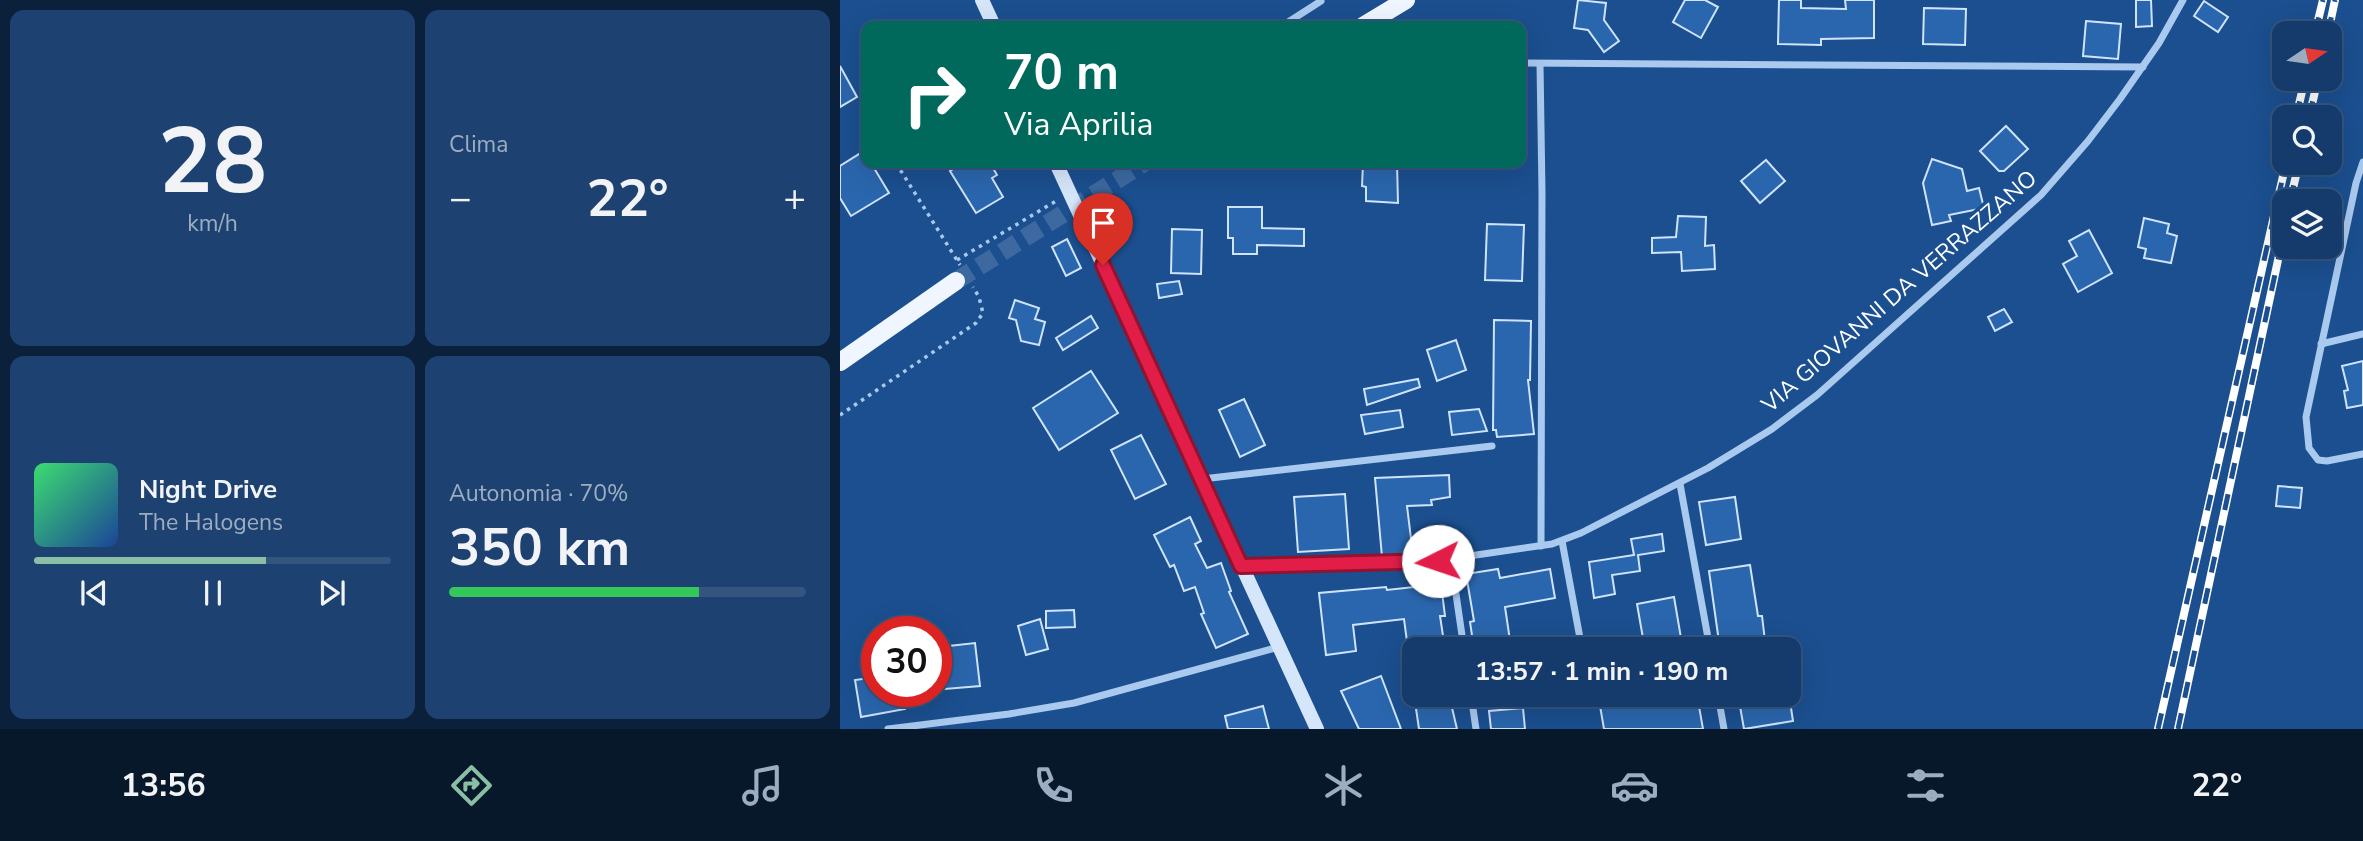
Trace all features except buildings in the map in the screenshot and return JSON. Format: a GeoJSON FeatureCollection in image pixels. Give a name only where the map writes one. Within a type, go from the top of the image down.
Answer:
{"type":"FeatureCollection","features":[{"type":"Feature","properties":{"kind":"main road"},"geometry":{"type":"LineString","coordinates":[[1371,21],[1406,0]]}},
{"type":"Feature","properties":{"kind":"main road"},"geometry":{"type":"LineString","coordinates":[[840,362],[956,281]]}},
{"type":"Feature","properties":{"kind":"street"},"geometry":{"type":"LineString","coordinates":[[982,0],[992,21]]}},
{"type":"Feature","properties":{"kind":"street","name":"VIA GIOVANNI DA VERRAZZANO"},"geometry":{"type":"LineString","coordinates":[[1241,566],[1408,564],[1562,541],[1680,484],[1763,435],[1810,401],[2050,185],[2088,141],[2143,67],[2183,0]]}},
{"type":"Feature","properties":{"kind":"street"},"geometry":{"type":"LineString","coordinates":[[1290,21],[1321,1]]}},
{"type":"Feature","properties":{"kind":"street"},"geometry":{"type":"LineString","coordinates":[[1526,63],[2143,67]]}},
{"type":"Feature","properties":{"kind":"street"},"geometry":{"type":"LineString","coordinates":[[1540,64],[1541,546]]}},
{"type":"Feature","properties":{"kind":"street"},"geometry":{"type":"LineString","coordinates":[[2363,162],[2356,183],[2307,410],[2309,448],[2314,457],[2322,461],[2363,454]]}},
{"type":"Feature","properties":{"kind":"street"},"geometry":{"type":"LineString","coordinates":[[1058,168],[1317,729]]}},
{"type":"Feature","properties":{"kind":"street"},"geometry":{"type":"LineString","coordinates":[[2321,344],[2363,334]]}},
{"type":"Feature","properties":{"kind":"street"},"geometry":{"type":"LineString","coordinates":[[1202,480],[1492,446]]}},
{"type":"Feature","properties":{"kind":"street"},"geometry":{"type":"LineString","coordinates":[[1680,484],[1708,637]]}},
{"type":"Feature","properties":{"kind":"street"},"geometry":{"type":"LineString","coordinates":[[1562,541],[1580,637]]}},
{"type":"Feature","properties":{"kind":"street"},"geometry":{"type":"LineString","coordinates":[[1451,559],[1462,637]]}},
{"type":"Feature","properties":{"kind":"street"},"geometry":{"type":"LineString","coordinates":[[888,729],[1074,703],[1279,647]]}},
{"type":"Feature","properties":{"kind":"street"},"geometry":{"type":"LineString","coordinates":[[1473,707],[1476,729]]}},
{"type":"Feature","properties":{"kind":"street"},"geometry":{"type":"LineString","coordinates":[[1720,707],[1724,729]]}},
{"type":"Feature","properties":{"kind":"path"},"geometry":{"type":"LineString","coordinates":[[957,260],[1070,192]]}},
{"type":"Feature","properties":{"kind":"tunnel"},"geometry":{"type":"LineString","coordinates":[[956,281],[1136,168]]}},
{"type":"Feature","properties":{"kind":"railway"},"geometry":{"type":"LineString","coordinates":[[2318,21],[2323,0]]}},
{"type":"Feature","properties":{"kind":"railway"},"geometry":{"type":"LineString","coordinates":[[2331,21],[2335,0]]}},
{"type":"Feature","properties":{"kind":"railway"},"geometry":{"type":"LineString","coordinates":[[2299,105],[2302,91]]}},
{"type":"Feature","properties":{"kind":"railway"},"geometry":{"type":"LineString","coordinates":[[2312,105],[2315,91]]}},
{"type":"Feature","properties":{"kind":"railway"},"geometry":{"type":"LineString","coordinates":[[2158,729],[2283,175]]}},
{"type":"Feature","properties":{"kind":"railway"},"geometry":{"type":"LineString","coordinates":[[2293,189],[2296,175]]}},
{"type":"Feature","properties":{"kind":"railway"},"geometry":{"type":"LineString","coordinates":[[2178,729],[2278,259]]}},
{"type":"Feature","properties":{"kind":"route"},"geometry":{"type":"LineString","coordinates":[[1103,265],[1241,566],[1408,564],[1438,561]]}}]}
